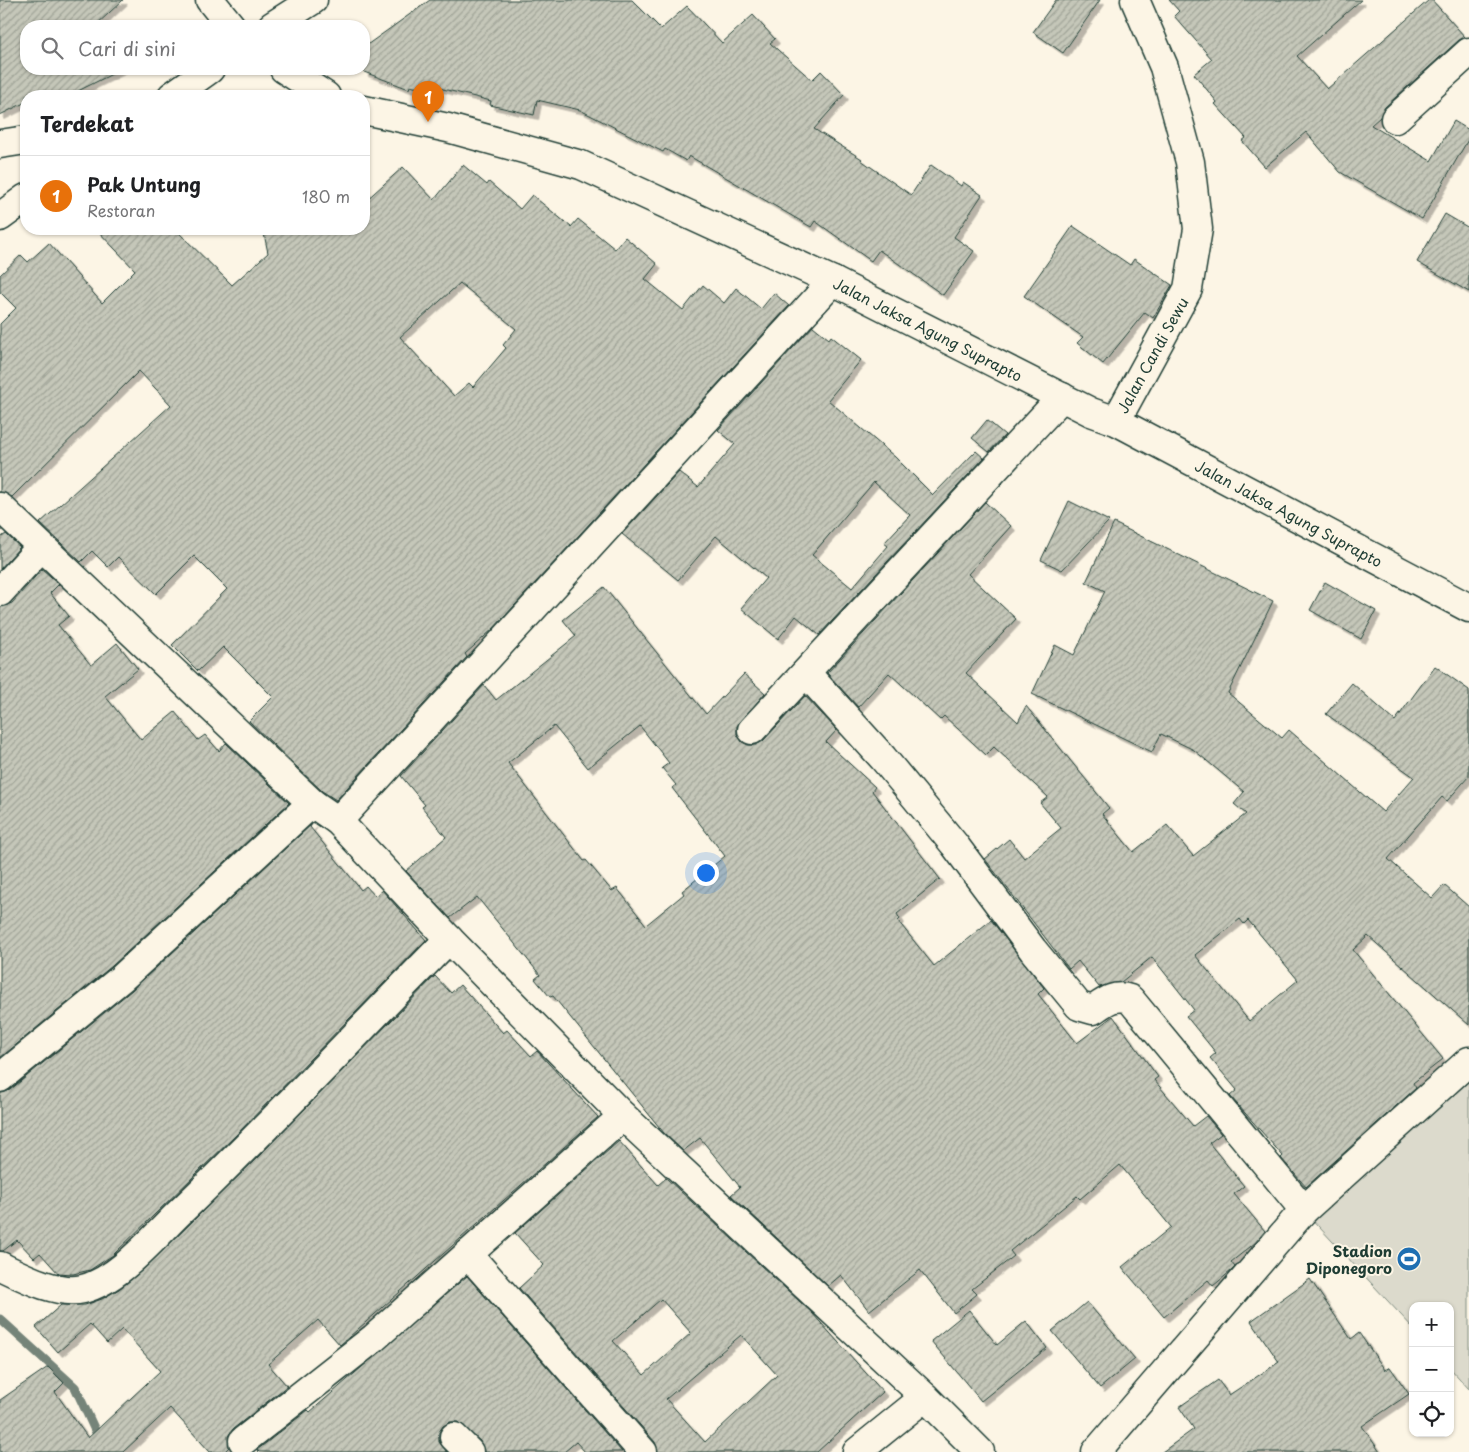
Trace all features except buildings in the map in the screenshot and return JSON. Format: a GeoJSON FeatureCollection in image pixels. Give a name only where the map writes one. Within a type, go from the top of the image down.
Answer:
{"type":"FeatureCollection","features":[{"type":"Feature","properties":{"kind":"street"},"geometry":{"type":"LineString","coordinates":[[210,0],[227,20]]}},
{"type":"Feature","properties":{"kind":"street"},"geometry":{"type":"LineString","coordinates":[[281,20],[312,0]]}},
{"type":"Feature","properties":{"kind":"street","name":"Jalan Candi Sewu"},"geometry":{"type":"LineString","coordinates":[[1116,421],[1188,290],[1198,229],[1190,162],[1164,67],[1135,0]]}},
{"type":"Feature","properties":{"kind":"street"},"geometry":{"type":"LineString","coordinates":[[1394,119],[1469,52]]}},
{"type":"Feature","properties":{"kind":"street"},"geometry":{"type":"LineString","coordinates":[[180,90],[202,75]]}},
{"type":"Feature","properties":{"kind":"street"},"geometry":{"type":"LineString","coordinates":[[293,75],[317,90]]}},
{"type":"Feature","properties":{"kind":"street","name":"Jalan Jaksa Agung Suprapto"},"geometry":{"type":"LineString","coordinates":[[370,111],[448,128],[581,165],[833,281],[1062,397],[1116,421],[1469,608]]}},
{"type":"Feature","properties":{"kind":"street"},"geometry":{"type":"LineString","coordinates":[[0,144],[20,141]]}},
{"type":"Feature","properties":{"kind":"street"},"geometry":{"type":"LineString","coordinates":[[0,216],[20,202]]}},
{"type":"Feature","properties":{"kind":"street"},"geometry":{"type":"LineString","coordinates":[[338,820],[833,281]]}},
{"type":"Feature","properties":{"kind":"street"},"geometry":{"type":"LineString","coordinates":[[752,730],[1062,397]]}},
{"type":"Feature","properties":{"kind":"street"},"geometry":{"type":"LineString","coordinates":[[0,507],[312,803],[338,820],[448,939],[623,1116],[925,1397],[980,1452]]}},
{"type":"Feature","properties":{"kind":"street"},"geometry":{"type":"LineString","coordinates":[[0,592],[41,547]]}},
{"type":"Feature","properties":{"kind":"street"},"geometry":{"type":"LineString","coordinates":[[806,673],[889,765],[954,844],[1033,950],[1079,1006],[1093,1010],[1109,999],[1120,996],[1130,999],[1304,1210]]}},
{"type":"Feature","properties":{"kind":"street"},"geometry":{"type":"LineString","coordinates":[[0,1078],[122,978],[312,803]]}},
{"type":"Feature","properties":{"kind":"street"},"geometry":{"type":"LineString","coordinates":[[0,1266],[39,1282],[74,1290],[105,1279],[127,1262],[242,1152],[448,939]]}},
{"type":"Feature","properties":{"kind":"street"},"geometry":{"type":"LineString","coordinates":[[1096,1452],[1304,1210],[1469,1062]]}},
{"type":"Feature","properties":{"kind":"street"},"geometry":{"type":"LineString","coordinates":[[243,1441],[374,1338],[623,1116]]}},
{"type":"Feature","properties":{"kind":"street"},"geometry":{"type":"LineString","coordinates":[[468,1254],[643,1452]]}},
{"type":"Feature","properties":{"kind":"street"},"geometry":{"type":"LineString","coordinates":[[857,1452],[925,1397]]}},
{"type":"Feature","properties":{"kind":"shaded area","name":"Stadion Diponegoro"},"geometry":{"type":"Polygon","coordinates":[[[1469,1077],[1469,1389],[1454,1372],[1454,1302],[1409,1302],[1409,1324],[1306,1213],[1469,1077]]]}},
{"type":"Feature","properties":{"kind":"waterway"},"geometry":{"type":"LineString","coordinates":[[0,1319],[75,1387],[105,1452]]}},
{"type":"Feature","properties":{"kind":"place","name":"Pak Untung"},"geometry":{"type":"Point","coordinates":[428,122]}},
{"type":"Feature","properties":{"kind":"place","name":"Stadion Diponegoro"},"geometry":{"type":"Point","coordinates":[1409,1259]}}]}
